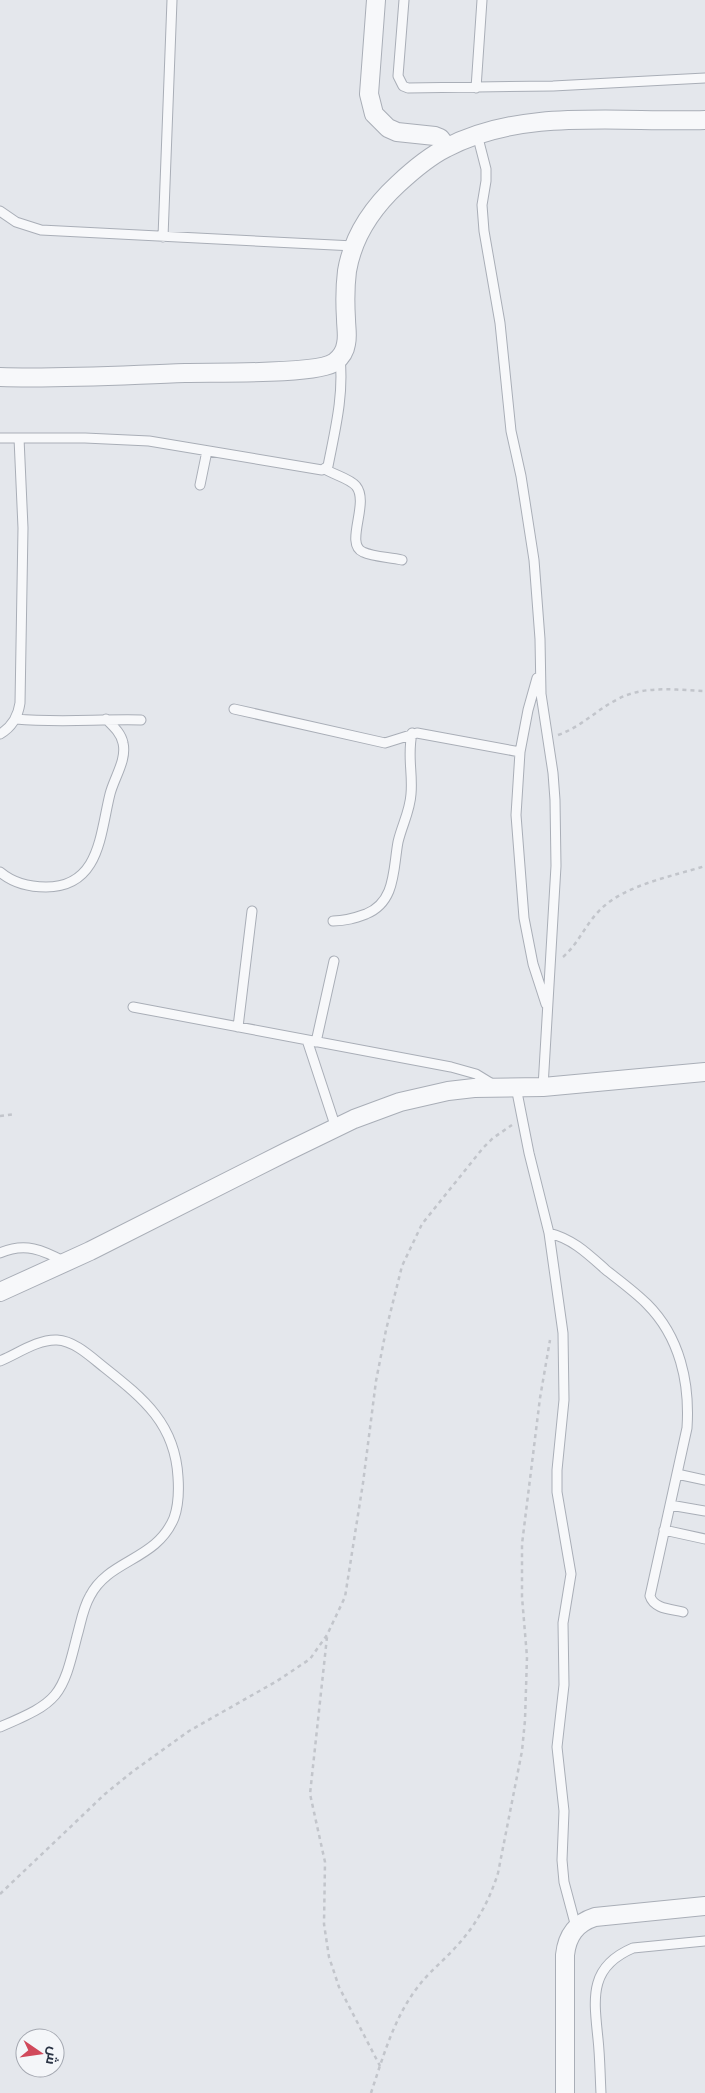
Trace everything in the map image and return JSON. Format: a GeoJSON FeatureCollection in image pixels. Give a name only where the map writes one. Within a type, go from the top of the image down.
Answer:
{"type":"FeatureCollection","features":[{"type":"Feature","properties":{"kind":"street"},"geometry":{"type":"LineString","coordinates":[[376,0],[369,94],[374,114],[388,128],[397,132],[435,136],[444,142],[447,147]]}},
{"type":"Feature","properties":{"kind":"street"},"geometry":{"type":"LineString","coordinates":[[0,377],[302,370],[328,366],[340,358],[346,344],[346,282],[354,246],[364,223],[378,203],[414,170],[447,147],[478,134],[524,124],[566,121],[705,120]]}},
{"type":"Feature","properties":{"kind":"street"},"geometry":{"type":"LineString","coordinates":[[0,1292],[65,1262],[336,1128],[377,1110],[424,1096],[465,1089],[543,1087],[705,1072]]}},
{"type":"Feature","properties":{"kind":"street"},"geometry":{"type":"LineString","coordinates":[[565,2093],[565,1955],[568,1940],[576,1928],[588,1919],[596,1917],[705,1906]]}},
{"type":"Feature","properties":{"kind":"lane"},"geometry":{"type":"LineString","coordinates":[[163,237],[172,0]]}},
{"type":"Feature","properties":{"kind":"lane"},"geometry":{"type":"LineString","coordinates":[[404,0],[398,76],[403,86],[413,89],[553,86],[705,78]]}},
{"type":"Feature","properties":{"kind":"lane"},"geometry":{"type":"LineString","coordinates":[[476,88],[482,0]]}},
{"type":"Feature","properties":{"kind":"lane"},"geometry":{"type":"LineString","coordinates":[[478,134],[486,169],[482,205],[484,231],[500,323],[511,431],[521,476],[534,560],[540,639],[539,670],[541,694],[553,773],[556,833],[543,1087]]}},
{"type":"Feature","properties":{"kind":"lane"},"geometry":{"type":"LineString","coordinates":[[0,212],[16,222],[41,230],[354,246]]}},
{"type":"Feature","properties":{"kind":"lane"},"geometry":{"type":"LineString","coordinates":[[325,469],[328,466],[340,399],[340,358]]}},
{"type":"Feature","properties":{"kind":"lane"},"geometry":{"type":"LineString","coordinates":[[0,438],[149,441],[325,469],[351,482],[359,492],[361,504],[355,541],[358,549],[365,553],[402,560]]}},
{"type":"Feature","properties":{"kind":"lane"},"geometry":{"type":"LineString","coordinates":[[0,734],[12,726],[20,703],[23,572],[22,483],[19,438]]}},
{"type":"Feature","properties":{"kind":"lane"},"geometry":{"type":"LineString","coordinates":[[200,484],[207,451]]}},
{"type":"Feature","properties":{"kind":"lane"},"geometry":{"type":"LineString","coordinates":[[539,670],[528,710],[520,752],[516,815],[521,862],[522,902],[533,964],[548,1009]]}},
{"type":"Feature","properties":{"kind":"lane"},"geometry":{"type":"LineString","coordinates":[[234,709],[385,742],[395,741],[412,733],[520,752]]}},
{"type":"Feature","properties":{"kind":"lane"},"geometry":{"type":"LineString","coordinates":[[16,719],[50,721],[141,720]]}},
{"type":"Feature","properties":{"kind":"lane"},"geometry":{"type":"LineString","coordinates":[[0,872],[20,884],[52,887],[76,879],[92,863],[124,751],[122,737],[106,719]]}},
{"type":"Feature","properties":{"kind":"lane"},"geometry":{"type":"LineString","coordinates":[[333,921],[349,920],[374,911],[389,894],[400,834],[411,801],[409,754],[412,733]]}},
{"type":"Feature","properties":{"kind":"lane"},"geometry":{"type":"LineString","coordinates":[[238,1027],[252,911]]}},
{"type":"Feature","properties":{"kind":"lane"},"geometry":{"type":"LineString","coordinates":[[334,961],[312,1041],[336,1128]]}},
{"type":"Feature","properties":{"kind":"lane"},"geometry":{"type":"LineString","coordinates":[[134,1007],[464,1070],[507,1088],[522,1120],[549,1234],[563,1333],[565,1366],[564,1400],[557,1470],[557,1492],[572,1574],[563,1623],[564,1685],[557,1747],[564,1811],[562,1860],[564,1882],[576,1928]]}},
{"type":"Feature","properties":{"kind":"lane"},"geometry":{"type":"LineString","coordinates":[[549,1234],[575,1243],[648,1305],[673,1341],[681,1361],[689,1405],[687,1428],[650,1596],[652,1601],[659,1606],[683,1612]]}},
{"type":"Feature","properties":{"kind":"lane"},"geometry":{"type":"LineString","coordinates":[[0,1253],[14,1248],[33,1247],[65,1262]]}},
{"type":"Feature","properties":{"kind":"lane"},"geometry":{"type":"LineString","coordinates":[[0,1361],[49,1341],[64,1341],[76,1347],[134,1392],[160,1419],[172,1442],[179,1490],[174,1516],[161,1540],[151,1549],[110,1574],[91,1594],[84,1611],[68,1671],[59,1690],[35,1712],[0,1727]]}},
{"type":"Feature","properties":{"kind":"lane"},"geometry":{"type":"LineString","coordinates":[[677,1474],[705,1480]]}},
{"type":"Feature","properties":{"kind":"lane"},"geometry":{"type":"LineString","coordinates":[[670,1505],[705,1511]]}},
{"type":"Feature","properties":{"kind":"lane"},"geometry":{"type":"LineString","coordinates":[[664,1530],[705,1539]]}},
{"type":"Feature","properties":{"kind":"lane"},"geometry":{"type":"LineString","coordinates":[[601,2093],[594,1997],[598,1981],[606,1967],[622,1952],[633,1948],[705,1941]]}},
{"type":"Feature","properties":{"kind":"path"},"geometry":{"type":"LineString","coordinates":[[548,739],[580,725],[608,704],[630,694],[654,690],[705,691]]}},
{"type":"Feature","properties":{"kind":"path"},"geometry":{"type":"LineString","coordinates":[[550,966],[574,946],[593,918],[611,900],[633,889],[705,866]]}},
{"type":"Feature","properties":{"kind":"path"},"geometry":{"type":"LineString","coordinates":[[0,1116],[15,1114]]}},
{"type":"Feature","properties":{"kind":"path"},"geometry":{"type":"LineString","coordinates":[[0,1894],[125,1777],[189,1731],[277,1681],[310,1659],[327,1636],[345,1597],[363,1483],[376,1381],[392,1304],[406,1254],[422,1224],[483,1148],[502,1131],[522,1120]]}},
{"type":"Feature","properties":{"kind":"path"},"geometry":{"type":"LineString","coordinates":[[370,2093],[396,2025],[408,2001],[423,1980],[454,1950],[474,1925],[492,1891],[498,1874],[522,1751],[527,1657],[522,1597],[522,1544],[540,1398],[552,1334]]}},
{"type":"Feature","properties":{"kind":"path"},"geometry":{"type":"LineString","coordinates":[[327,1636],[310,1794],[325,1862],[324,1924],[329,1957],[339,1987],[380,2066]]}}]}
